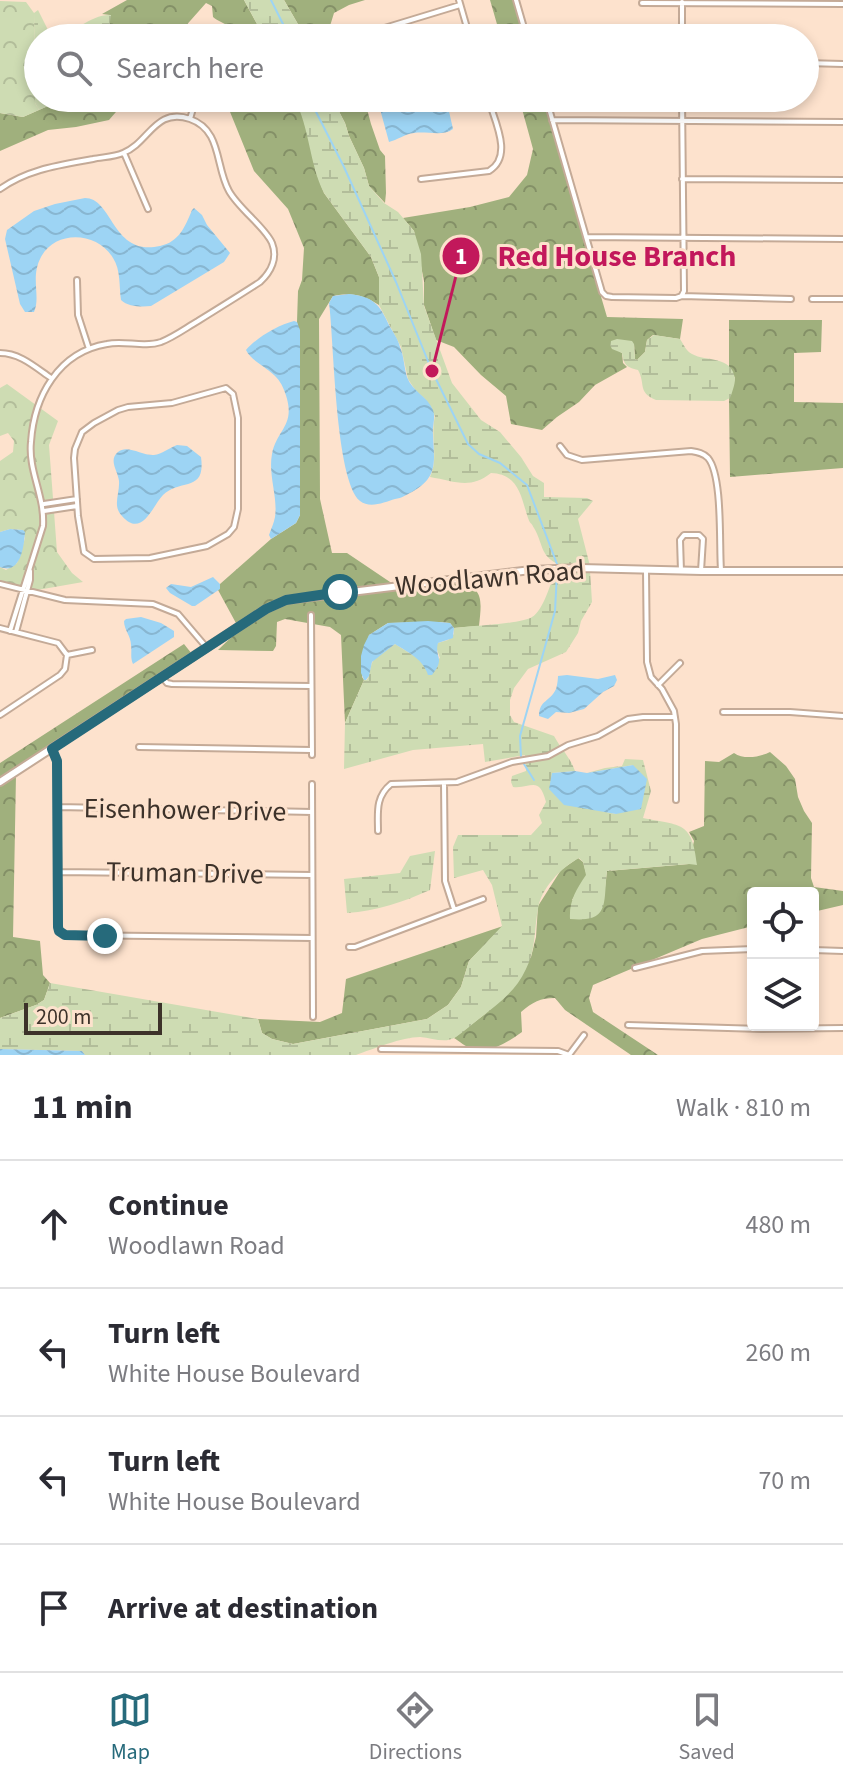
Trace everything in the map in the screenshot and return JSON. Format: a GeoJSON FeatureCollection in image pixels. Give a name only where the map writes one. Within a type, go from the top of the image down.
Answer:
{"type":"FeatureCollection","features":[{"type":"Feature","properties":{"kind":"street"},"geometry":{"type":"LineString","coordinates":[[516,0],[523,24]]}},
{"type":"Feature","properties":{"kind":"street"},"geometry":{"type":"LineString","coordinates":[[682,1],[682,24]]}},
{"type":"Feature","properties":{"kind":"street"},"geometry":{"type":"LineString","coordinates":[[394,24],[459,2],[466,24]]}},
{"type":"Feature","properties":{"kind":"street"},"geometry":{"type":"LineString","coordinates":[[642,3],[843,4]]}},
{"type":"Feature","properties":{"kind":"street"},"geometry":{"type":"LineString","coordinates":[[819,63],[843,64]]}},
{"type":"Feature","properties":{"kind":"street"},"geometry":{"type":"LineString","coordinates":[[190,119],[192,112]]}},
{"type":"Feature","properties":{"kind":"street"},"geometry":{"type":"LineString","coordinates":[[421,179],[489,171],[496,167],[503,152],[492,112]]}},
{"type":"Feature","properties":{"kind":"street"},"geometry":{"type":"LineString","coordinates":[[550,112],[602,292],[607,296],[791,299]]}},
{"type":"Feature","properties":{"kind":"street"},"geometry":{"type":"LineString","coordinates":[[682,112],[682,296]]}},
{"type":"Feature","properties":{"kind":"street"},"geometry":{"type":"LineString","coordinates":[[0,189],[36,171],[124,153],[142,140],[154,125],[165,119],[177,116],[190,119],[202,125],[216,144],[222,176],[229,191],[267,235],[272,243],[273,261],[271,271],[260,282],[175,335],[147,345],[107,343],[89,349],[61,366],[51,378],[37,408],[31,443],[34,480],[43,504],[43,526],[13,631]]}},
{"type":"Feature","properties":{"kind":"street"},"geometry":{"type":"LineString","coordinates":[[552,120],[843,122]]}},
{"type":"Feature","properties":{"kind":"street"},"geometry":{"type":"LineString","coordinates":[[124,153],[148,209]]}},
{"type":"Feature","properties":{"kind":"street"},"geometry":{"type":"LineString","coordinates":[[682,179],[843,180]]}},
{"type":"Feature","properties":{"kind":"street"},"geometry":{"type":"LineString","coordinates":[[586,237],[843,239]]}},
{"type":"Feature","properties":{"kind":"street"},"geometry":{"type":"LineString","coordinates":[[77,280],[78,315],[89,349]]}},
{"type":"Feature","properties":{"kind":"street"},"geometry":{"type":"LineString","coordinates":[[812,299],[843,299]]}},
{"type":"Feature","properties":{"kind":"street"},"geometry":{"type":"LineString","coordinates":[[0,353],[20,358],[51,378]]}},
{"type":"Feature","properties":{"kind":"street"},"geometry":{"type":"LineString","coordinates":[[226,388],[233,394],[238,418],[238,509],[234,527],[228,534],[207,546],[167,556],[94,559],[84,552],[78,502],[75,449],[82,432],[94,423],[128,407],[172,403],[226,388]]}},
{"type":"Feature","properties":{"kind":"street"},"geometry":{"type":"LineString","coordinates":[[560,446],[569,457],[582,460],[691,451],[704,455],[711,463],[719,501],[721,571]]}},
{"type":"Feature","properties":{"kind":"street"},"geometry":{"type":"LineString","coordinates":[[43,504],[78,502]]}},
{"type":"Feature","properties":{"kind":"street"},"geometry":{"type":"LineString","coordinates":[[44,511],[78,502]]}},
{"type":"Feature","properties":{"kind":"street"},"geometry":{"type":"LineString","coordinates":[[681,571],[680,540],[684,535],[699,535],[703,539],[701,571]]}},
{"type":"Feature","properties":{"kind":"street","name":"Woodlawn Road"},"geometry":{"type":"LineString","coordinates":[[0,782],[266,609],[286,600],[531,570],[843,571]]}},
{"type":"Feature","properties":{"kind":"street"},"geometry":{"type":"LineString","coordinates":[[646,570],[647,662],[651,677],[668,699],[675,717],[676,800]]}},
{"type":"Feature","properties":{"kind":"street"},"geometry":{"type":"LineString","coordinates":[[0,584],[65,600],[142,603],[166,608],[178,614],[207,648]]}},
{"type":"Feature","properties":{"kind":"street"},"geometry":{"type":"LineString","coordinates":[[139,747],[312,752],[311,615]]}},
{"type":"Feature","properties":{"kind":"street"},"geometry":{"type":"LineString","coordinates":[[0,628],[58,643],[67,655],[65,669],[60,675],[0,715]]}},
{"type":"Feature","properties":{"kind":"street"},"geometry":{"type":"LineString","coordinates":[[67,655],[92,650]]}},
{"type":"Feature","properties":{"kind":"street"},"geometry":{"type":"LineString","coordinates":[[658,685],[680,663]]}},
{"type":"Feature","properties":{"kind":"street"},"geometry":{"type":"LineString","coordinates":[[162,677],[172,684],[311,686]]}},
{"type":"Feature","properties":{"kind":"street"},"geometry":{"type":"LineString","coordinates":[[723,712],[843,716]]}},
{"type":"Feature","properties":{"kind":"street"},"geometry":{"type":"LineString","coordinates":[[378,831],[378,800],[391,784],[457,782],[512,762],[548,756],[568,745],[598,736],[628,719],[675,717]]}},
{"type":"Feature","properties":{"kind":"street"},"geometry":{"type":"LineString","coordinates":[[52,749],[57,761],[59,931],[65,935],[312,938]]}},
{"type":"Feature","properties":{"kind":"street"},"geometry":{"type":"LineString","coordinates":[[444,783],[445,881],[454,909]]}},
{"type":"Feature","properties":{"kind":"street"},"geometry":{"type":"LineString","coordinates":[[312,784],[313,1017]]}},
{"type":"Feature","properties":{"kind":"street","name":"Eisenhower Drive"},"geometry":{"type":"LineString","coordinates":[[58,807],[312,812]]}},
{"type":"Feature","properties":{"kind":"street","name":"Truman Drive"},"geometry":{"type":"LineString","coordinates":[[58,872],[312,875]]}},
{"type":"Feature","properties":{"kind":"street"},"geometry":{"type":"LineString","coordinates":[[349,947],[483,899]]}},
{"type":"Feature","properties":{"kind":"street"},"geometry":{"type":"LineString","coordinates":[[635,968],[702,951],[747,949]]}},
{"type":"Feature","properties":{"kind":"street"},"geometry":{"type":"LineString","coordinates":[[819,950],[843,951]]}},
{"type":"Feature","properties":{"kind":"street"},"geometry":{"type":"LineString","coordinates":[[628,1025],[843,1028]]}},
{"type":"Feature","properties":{"kind":"street"},"geometry":{"type":"LineString","coordinates":[[381,1049],[444,1053],[558,1051],[569,1055],[584,1035]]}},
{"type":"Feature","properties":{"kind":"green space"},"geometry":{"type":"Polygon","coordinates":[[[127,0],[244,0],[257,24],[225,24],[213,17],[212,6],[206,3],[187,24],[109,24],[110,15],[102,14],[127,0]]]}},
{"type":"Feature","properties":{"kind":"green space"},"geometry":{"type":"Polygon","coordinates":[[[244,0],[284,0],[298,24],[257,24],[244,0]]]}},
{"type":"Feature","properties":{"kind":"green space"},"geometry":{"type":"Polygon","coordinates":[[[284,0],[365,0],[334,13],[331,24],[298,24],[284,0]]]}},
{"type":"Feature","properties":{"kind":"green space"},"geometry":{"type":"Polygon","coordinates":[[[490,0],[513,0],[520,24],[497,24],[490,0]]]}},
{"type":"Feature","properties":{"kind":"green space"},"geometry":{"type":"Polygon","coordinates":[[[0,1],[26,2],[34,13],[34,24],[24,24],[24,112],[34,112],[23,117],[0,113],[0,1]]]}},
{"type":"Feature","properties":{"kind":"green space"},"geometry":{"type":"Polygon","coordinates":[[[38,10],[45,24],[34,24],[34,13],[38,10]]]}},
{"type":"Feature","properties":{"kind":"green space"},"geometry":{"type":"Polygon","coordinates":[[[111,15],[110,24],[84,24],[96,18],[111,15]]]}},
{"type":"Feature","properties":{"kind":"green space"},"geometry":{"type":"Polygon","coordinates":[[[34,112],[116,112],[109,120],[48,130],[0,151],[0,113],[23,117],[34,112]]]}},
{"type":"Feature","properties":{"kind":"green space"},"geometry":{"type":"Polygon","coordinates":[[[230,112],[302,112],[324,193],[371,257],[379,277],[379,305],[357,295],[333,296],[319,319],[320,499],[332,553],[347,553],[393,584],[285,598],[264,607],[237,625],[218,590],[220,584],[271,539],[296,523],[300,515],[300,344],[297,322],[304,248],[288,209],[254,171],[230,112]]]}},
{"type":"Feature","properties":{"kind":"green space"},"geometry":{"type":"Polygon","coordinates":[[[300,112],[339,112],[369,186],[414,231],[421,254],[424,306],[452,383],[481,420],[500,432],[533,476],[544,483],[544,497],[587,498],[593,501],[578,519],[590,566],[557,566],[548,557],[529,520],[521,495],[508,478],[491,473],[476,481],[462,483],[430,477],[434,463],[435,416],[408,379],[401,347],[379,305],[379,277],[371,257],[324,193],[300,112]]]}},
{"type":"Feature","properties":{"kind":"green space"},"geometry":{"type":"Polygon","coordinates":[[[339,112],[368,112],[380,150],[385,156],[385,203],[369,186],[339,112]]]}},
{"type":"Feature","properties":{"kind":"green space"},"geometry":{"type":"Polygon","coordinates":[[[523,112],[547,112],[607,317],[683,319],[680,339],[653,335],[647,340],[645,352],[637,360],[634,344],[617,350],[622,353],[623,363],[627,367],[595,385],[579,402],[542,430],[511,424],[506,396],[454,347],[436,340],[424,305],[424,281],[414,231],[403,218],[509,197],[527,175],[533,149],[523,112]]]}},
{"type":"Feature","properties":{"kind":"green space"},"geometry":{"type":"Polygon","coordinates":[[[729,320],[822,320],[821,352],[794,353],[794,402],[843,403],[843,468],[730,477],[729,399],[735,378],[729,367],[729,320]]]}},
{"type":"Feature","properties":{"kind":"green space"},"geometry":{"type":"Polygon","coordinates":[[[654,335],[680,339],[692,354],[729,366],[735,379],[730,398],[724,401],[656,400],[646,394],[638,370],[627,365],[622,353],[610,345],[617,339],[632,341],[637,360],[645,352],[647,340],[654,335]]]}},
{"type":"Feature","properties":{"kind":"green space"},"geometry":{"type":"Polygon","coordinates":[[[7,384],[58,421],[49,445],[57,552],[72,573],[83,582],[26,592],[0,583],[0,567],[6,570],[17,563],[25,538],[23,530],[0,532],[0,461],[13,452],[14,441],[8,433],[0,436],[0,388],[7,384]]]}},
{"type":"Feature","properties":{"kind":"green space"},"geometry":{"type":"Polygon","coordinates":[[[555,571],[590,571],[592,602],[566,652],[528,669],[514,688],[510,715],[514,722],[554,736],[575,771],[552,773],[602,811],[616,814],[633,765],[587,773],[622,766],[625,759],[643,760],[651,791],[643,818],[683,828],[692,840],[697,865],[607,871],[604,901],[599,914],[593,918],[570,919],[574,896],[586,875],[579,858],[572,862],[553,879],[543,894],[532,955],[517,984],[500,1002],[452,1039],[413,1038],[356,1055],[85,1055],[82,1051],[0,1049],[0,1018],[44,1000],[50,983],[258,1019],[262,1033],[293,1044],[427,1019],[448,1005],[461,987],[469,961],[502,926],[492,885],[483,870],[454,878],[453,847],[458,835],[531,835],[542,823],[539,815],[546,802],[537,786],[513,787],[512,776],[526,771],[525,755],[485,762],[483,744],[413,750],[344,769],[345,723],[364,680],[368,678],[373,661],[380,654],[395,644],[419,659],[425,667],[440,658],[436,647],[454,634],[454,628],[507,623],[532,617],[543,603],[555,571]]]}},
{"type":"Feature","properties":{"kind":"green space"},"geometry":{"type":"Polygon","coordinates":[[[454,581],[471,587],[479,595],[479,626],[454,628],[450,623],[439,622],[388,623],[369,635],[364,680],[345,723],[341,635],[330,627],[285,619],[277,622],[273,651],[218,650],[250,623],[286,603],[454,581]]]}},
{"type":"Feature","properties":{"kind":"green space"},"geometry":{"type":"Polygon","coordinates":[[[184,644],[192,654],[0,779],[0,763],[184,644]]]}},
{"type":"Feature","properties":{"kind":"green space"},"geometry":{"type":"Polygon","coordinates":[[[770,752],[795,779],[798,797],[812,823],[811,878],[814,887],[747,887],[747,928],[702,939],[593,985],[589,998],[593,1012],[658,1055],[631,1055],[565,1010],[555,998],[537,1001],[521,1012],[522,1032],[498,1046],[485,1050],[472,1049],[454,1038],[485,1014],[531,957],[538,906],[561,870],[578,858],[583,862],[587,876],[572,900],[604,896],[607,871],[689,864],[694,841],[689,832],[704,826],[705,761],[719,762],[734,753],[752,757],[770,752]]]}},
{"type":"Feature","properties":{"kind":"green space"},"geometry":{"type":"Polygon","coordinates":[[[16,775],[13,937],[40,941],[43,975],[50,983],[44,1000],[0,1018],[0,785],[16,775]]]}},
{"type":"Feature","properties":{"kind":"green space"},"geometry":{"type":"Polygon","coordinates":[[[435,851],[430,890],[390,905],[347,913],[344,879],[400,873],[410,856],[435,851]]]}},
{"type":"Feature","properties":{"kind":"green space"},"geometry":{"type":"Polygon","coordinates":[[[819,888],[843,891],[843,905],[819,911],[819,888]]]}},
{"type":"Feature","properties":{"kind":"green space"},"geometry":{"type":"Polygon","coordinates":[[[503,926],[469,961],[461,987],[448,1005],[427,1019],[293,1044],[262,1033],[258,1019],[320,1022],[342,1013],[346,979],[503,926]]]}},
{"type":"Feature","properties":{"kind":"water"},"geometry":{"type":"Polygon","coordinates":[[[381,112],[449,112],[453,129],[449,131],[411,134],[389,142],[381,112]]]}},
{"type":"Feature","properties":{"kind":"water"},"geometry":{"type":"Polygon","coordinates":[[[85,198],[102,207],[123,236],[144,247],[172,241],[194,208],[230,253],[224,262],[151,306],[139,306],[121,300],[117,268],[106,249],[88,239],[66,238],[48,248],[41,257],[36,272],[36,306],[34,312],[25,312],[20,304],[5,239],[7,230],[34,211],[85,198]]]}},
{"type":"Feature","properties":{"kind":"water"},"geometry":{"type":"Polygon","coordinates":[[[349,294],[370,299],[382,311],[399,344],[409,382],[428,401],[434,413],[431,474],[412,492],[378,504],[360,501],[352,488],[341,439],[329,303],[333,296],[349,294]]]}},
{"type":"Feature","properties":{"kind":"water"},"geometry":{"type":"Polygon","coordinates":[[[294,321],[300,330],[300,515],[296,523],[271,539],[269,535],[276,509],[272,454],[288,419],[288,402],[281,383],[246,350],[268,332],[294,321]]]}},
{"type":"Feature","properties":{"kind":"water"},"geometry":{"type":"Polygon","coordinates":[[[177,445],[187,446],[201,457],[200,476],[163,495],[141,522],[129,522],[117,508],[119,481],[115,455],[126,449],[154,455],[177,445]]]}},
{"type":"Feature","properties":{"kind":"water"},"geometry":{"type":"Polygon","coordinates":[[[10,529],[25,532],[20,558],[12,567],[0,567],[0,532],[10,529]]]}},
{"type":"Feature","properties":{"kind":"water"},"geometry":{"type":"Polygon","coordinates":[[[213,577],[220,584],[220,589],[195,606],[166,588],[171,584],[191,587],[213,577]]]}},
{"type":"Feature","properties":{"kind":"water"},"geometry":{"type":"Polygon","coordinates":[[[141,617],[161,623],[174,631],[174,637],[133,664],[131,642],[124,621],[141,617]]]}},
{"type":"Feature","properties":{"kind":"water"},"geometry":{"type":"Polygon","coordinates":[[[388,623],[450,623],[454,628],[453,638],[438,643],[439,661],[432,675],[428,675],[415,657],[395,644],[372,662],[369,676],[364,680],[361,656],[369,635],[388,623]]]}},
{"type":"Feature","properties":{"kind":"water"},"geometry":{"type":"Polygon","coordinates":[[[615,675],[617,680],[614,686],[584,709],[556,712],[548,719],[539,716],[541,707],[556,689],[558,676],[598,679],[615,675]]]}},
{"type":"Feature","properties":{"kind":"water"},"geometry":{"type":"Polygon","coordinates":[[[633,765],[647,779],[641,809],[616,814],[564,805],[549,789],[552,773],[587,773],[633,765]]]}},
{"type":"Feature","properties":{"kind":"water"},"geometry":{"type":"Polygon","coordinates":[[[0,1049],[82,1051],[85,1055],[0,1055],[0,1049]]]}},
{"type":"Feature","properties":{"kind":"waterway"},"geometry":{"type":"LineString","coordinates":[[271,0],[283,24]]}},
{"type":"Feature","properties":{"kind":"waterway"},"geometry":{"type":"LineString","coordinates":[[316,112],[344,167],[432,371],[468,444],[479,454],[500,463],[527,485],[557,564]]}},
{"type":"Feature","properties":{"kind":"waterway"},"geometry":{"type":"LineString","coordinates":[[521,757],[520,736],[555,611],[557,573]]}},
{"type":"Feature","properties":{"kind":"waterway"},"geometry":{"type":"LineString","coordinates":[[524,764],[534,780]]}},
{"type":"Feature","properties":{"kind":"place","name":"Red House Branch"},"geometry":{"type":"Point","coordinates":[432,371]}},
{"type":"Feature","properties":{"kind":"route"},"geometry":{"type":"LineString","coordinates":[[105,936],[65,935],[59,931],[57,761],[52,749],[275,604],[340,592]]}}]}
